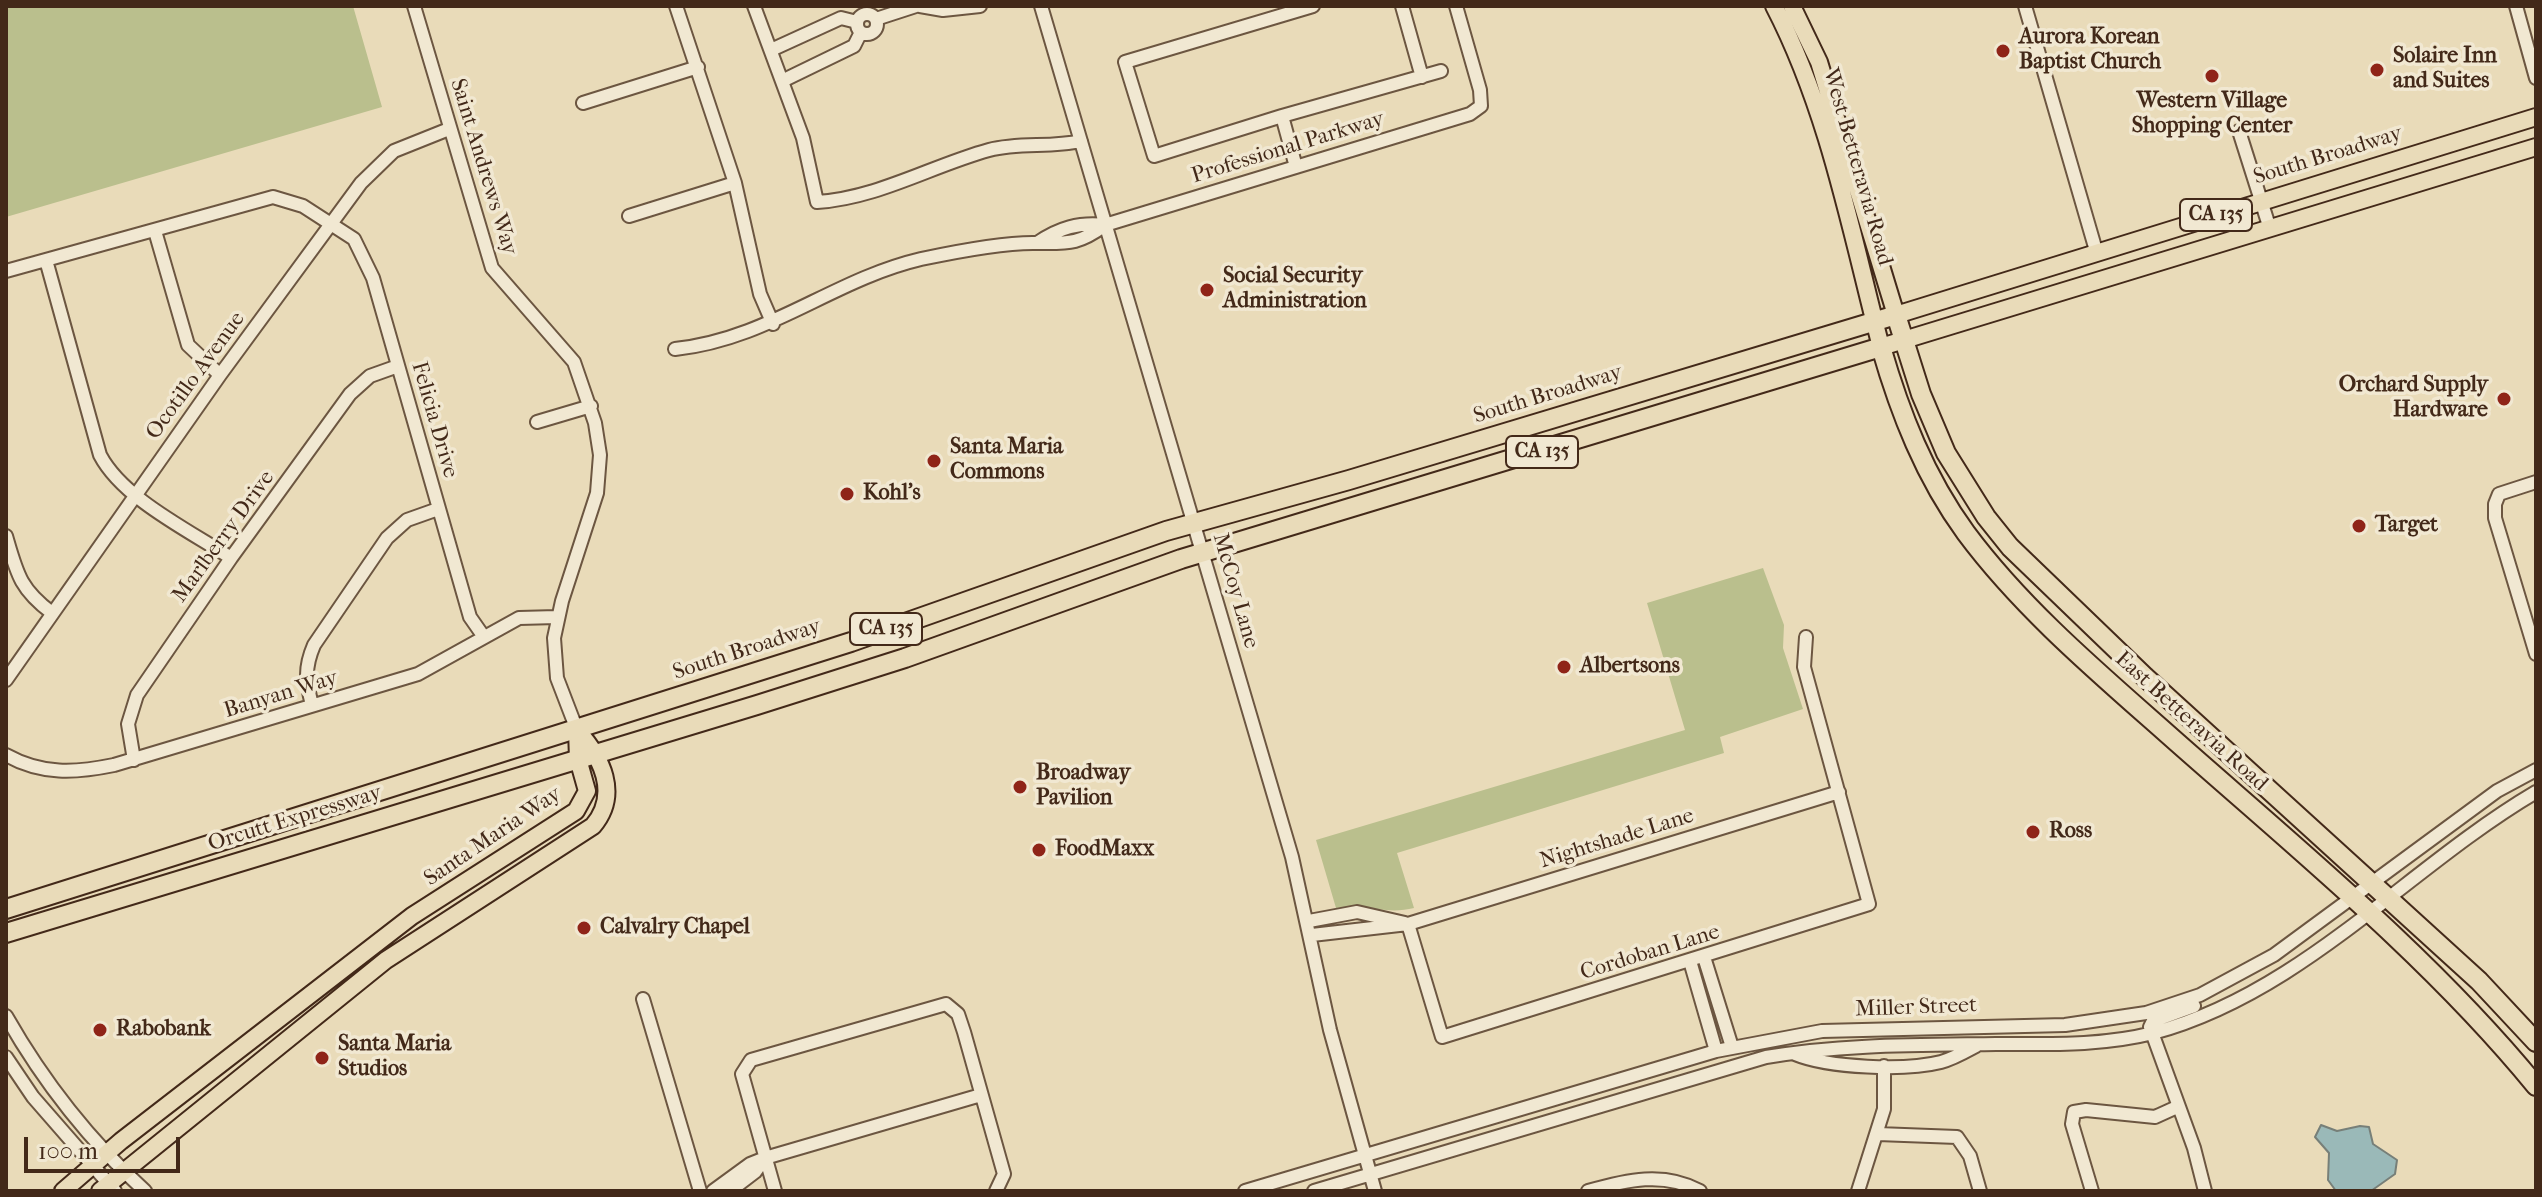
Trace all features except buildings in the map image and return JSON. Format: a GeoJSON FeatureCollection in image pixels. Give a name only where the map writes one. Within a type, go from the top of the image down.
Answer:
{"type":"FeatureCollection","features":[{"type":"Feature","properties":{"kind":"highway","name":"South Broadway"},"geometry":{"type":"LineString","coordinates":[[577,730],[851,642],[1194,523],[1896,315]]}},
{"type":"Feature","properties":{"kind":"highway","name":"West Betteravia Road"},"geometry":{"type":"LineString","coordinates":[[1896,315],[1903,340]]}},
{"type":"Feature","properties":{"kind":"highway","name":"East Betteravia Road"},"geometry":{"type":"LineString","coordinates":[[1903,340],[1946,453],[1988,520],[2057,595],[2479,981],[2536,1042]]}},
{"type":"Feature","properties":{"kind":"highway","name":"East Betteravia Road"},"geometry":{"type":"LineString","coordinates":[[1881,347],[1891,383],[1923,464],[1966,533],[2043,619],[2465,1006],[2536,1086]]}},
{"type":"Feature","properties":{"kind":"highway","name":"CA 135"},"geometry":{"type":"LineString","coordinates":[[598,753],[905,658],[1203,553],[1881,347]]}},
{"type":"Feature","properties":{"kind":"highway"},"geometry":{"type":"LineString","coordinates":[[1445,451],[1452,479]]}},
{"type":"Feature","properties":{"kind":"highway"},"geometry":{"type":"LineString","coordinates":[[2156,724],[2174,704]]}},
{"type":"Feature","properties":{"kind":"highway","name":"Orcutt Expressway"},"geometry":{"type":"LineString","coordinates":[[6,909],[577,730]]}},
{"type":"Feature","properties":{"kind":"highway","name":"Orcutt Expressway"},"geometry":{"type":"LineString","coordinates":[[6,933],[598,753]]}},
{"type":"Feature","properties":{"kind":"main road","name":"West Betteravia Road"},"geometry":{"type":"LineString","coordinates":[[1774,6],[1800,59],[1821,121],[1881,347]]}},
{"type":"Feature","properties":{"kind":"main road","name":"West Betteravia Road"},"geometry":{"type":"LineString","coordinates":[[1792,6],[1826,83],[1896,315]]}},
{"type":"Feature","properties":{"kind":"main road","name":"South Broadway"},"geometry":{"type":"LineString","coordinates":[[1896,315],[2536,117]]}},
{"type":"Feature","properties":{"kind":"main road","name":"CA 135"},"geometry":{"type":"LineString","coordinates":[[1881,347],[2536,147]]}},
{"type":"Feature","properties":{"kind":"main road"},"geometry":{"type":"LineString","coordinates":[[2104,279],[2110,261],[2129,251],[2215,224],[2227,212]]}},
{"type":"Feature","properties":{"kind":"main road","name":"Santa Maria Way"},"geometry":{"type":"LineString","coordinates":[[108,1189],[124,1170],[386,960],[593,826],[602,815],[608,794],[598,753],[577,730]]}},
{"type":"Feature","properties":{"kind":"main road","name":"Santa Maria Way"},"geometry":{"type":"LineString","coordinates":[[63,1191],[107,1153],[412,916],[576,811],[587,791],[578,759],[577,730]]}},
{"type":"Feature","properties":{"kind":"street","name":"Saint Andrews Way"},"geometry":{"type":"LineString","coordinates":[[414,6],[492,268],[574,362],[591,406],[600,455],[597,493],[557,617],[554,638],[557,678],[577,730]]}},
{"type":"Feature","properties":{"kind":"street"},"geometry":{"type":"LineString","coordinates":[[676,6],[735,183],[760,294],[773,324]]}},
{"type":"Feature","properties":{"kind":"street"},"geometry":{"type":"LineString","coordinates":[[754,6],[803,138],[817,202],[870,193],[988,150],[1039,142],[1063,145],[1081,141]]}},
{"type":"Feature","properties":{"kind":"street"},"geometry":{"type":"LineString","coordinates":[[771,50],[841,18],[859,27],[875,30],[876,19],[918,6],[943,10],[980,6]]}},
{"type":"Feature","properties":{"kind":"street","name":"McCoy Lane"},"geometry":{"type":"LineString","coordinates":[[1041,6],[1309,921],[1330,1030],[1375,1191]]}},
{"type":"Feature","properties":{"kind":"street"},"geometry":{"type":"LineString","coordinates":[[1313,6],[1125,62],[1154,156],[1441,71]]}},
{"type":"Feature","properties":{"kind":"street"},"geometry":{"type":"LineString","coordinates":[[1402,6],[1422,77]]}},
{"type":"Feature","properties":{"kind":"street","name":"Professional Parkway"},"geometry":{"type":"LineString","coordinates":[[675,349],[735,338],[773,324],[860,280],[921,260],[1037,243],[1054,232],[1085,223],[1105,225],[1470,114],[1481,106],[1480,90],[1456,6]]}},
{"type":"Feature","properties":{"kind":"street"},"geometry":{"type":"LineString","coordinates":[[2025,6],[2097,254]]}},
{"type":"Feature","properties":{"kind":"street"},"geometry":{"type":"LineString","coordinates":[[2516,6],[2536,78]]}},
{"type":"Feature","properties":{"kind":"street"},"geometry":{"type":"LineString","coordinates":[[782,81],[854,46],[859,27]]}},
{"type":"Feature","properties":{"kind":"street"},"geometry":{"type":"LineString","coordinates":[[583,103],[698,67]]}},
{"type":"Feature","properties":{"kind":"street"},"geometry":{"type":"LineString","coordinates":[[1282,116],[1296,167]]}},
{"type":"Feature","properties":{"kind":"street","name":"Ocotillo Avenue"},"geometry":{"type":"LineString","coordinates":[[6,680],[220,375],[361,183],[394,151],[449,129]]}},
{"type":"Feature","properties":{"kind":"street"},"geometry":{"type":"LineString","coordinates":[[2239,131],[2270,229]]}},
{"type":"Feature","properties":{"kind":"street"},"geometry":{"type":"LineString","coordinates":[[629,216],[735,183]]}},
{"type":"Feature","properties":{"kind":"street","name":"Felicia Drive"},"geometry":{"type":"LineString","coordinates":[[6,271],[273,197],[303,206],[354,239],[362,249],[398,366],[470,617],[484,637]]}},
{"type":"Feature","properties":{"kind":"street"},"geometry":{"type":"LineString","coordinates":[[155,231],[188,345],[220,375]]}},
{"type":"Feature","properties":{"kind":"street"},"geometry":{"type":"LineString","coordinates":[[46,260],[100,455],[107,469],[136,495],[231,558]]}},
{"type":"Feature","properties":{"kind":"street","name":"Marlberry Drive"},"geometry":{"type":"LineString","coordinates":[[134,760],[128,724],[137,695],[231,558],[350,394],[370,376],[398,366]]}},
{"type":"Feature","properties":{"kind":"street"},"geometry":{"type":"LineString","coordinates":[[537,422],[591,406]]}},
{"type":"Feature","properties":{"kind":"street"},"geometry":{"type":"LineString","coordinates":[[2535,647],[2495,518],[2495,504],[2499,494],[2536,482]]}},
{"type":"Feature","properties":{"kind":"street"},"geometry":{"type":"LineString","coordinates":[[312,705],[306,682],[306,663],[314,645],[387,538],[407,520],[438,509]]}},
{"type":"Feature","properties":{"kind":"street"},"geometry":{"type":"LineString","coordinates":[[6,536],[20,582],[32,598],[52,613]]}},
{"type":"Feature","properties":{"kind":"street","name":"Banyan Way"},"geometry":{"type":"LineString","coordinates":[[6,755],[44,769],[70,772],[134,760],[418,674],[442,664],[519,618],[557,617]]}},
{"type":"Feature","properties":{"kind":"street"},"geometry":{"type":"LineString","coordinates":[[1806,637],[1804,667],[1839,792]]}},
{"type":"Feature","properties":{"kind":"street","name":"Miller Street"},"geometry":{"type":"LineString","coordinates":[[1245,1191],[1732,1047],[1822,1031],[2108,1020],[2146,1013],[2200,995],[2235,979],[2351,900],[2497,791],[2536,770]]}},
{"type":"Feature","properties":{"kind":"street","name":"Cordoban Lane"},"geometry":{"type":"LineString","coordinates":[[1408,924],[1442,1037],[1704,957],[1869,904],[1839,792]]}},
{"type":"Feature","properties":{"kind":"street","name":"Nightshade Lane"},"geometry":{"type":"LineString","coordinates":[[1312,935],[1408,924],[1839,792]]}},
{"type":"Feature","properties":{"kind":"street","name":"Miller Street"},"geometry":{"type":"LineString","coordinates":[[1314,1191],[1714,1071],[1793,1053],[1827,1048],[2067,1044],[2151,1033],[2248,994],[2367,914],[2536,792]]}},
{"type":"Feature","properties":{"kind":"street"},"geometry":{"type":"LineString","coordinates":[[1309,921],[1357,912],[1408,924]]}},
{"type":"Feature","properties":{"kind":"street"},"geometry":{"type":"LineString","coordinates":[[1704,957],[1732,1047]]}},
{"type":"Feature","properties":{"kind":"street"},"geometry":{"type":"LineString","coordinates":[[1690,961],[1716,1051]]}},
{"type":"Feature","properties":{"kind":"street"},"geometry":{"type":"LineString","coordinates":[[2205,1191],[2194,1148],[2151,1033],[2153,1021],[2209,1000],[2235,979]]}},
{"type":"Feature","properties":{"kind":"street"},"geometry":{"type":"LineString","coordinates":[[643,999],[700,1191]]}},
{"type":"Feature","properties":{"kind":"street"},"geometry":{"type":"LineString","coordinates":[[775,1191],[742,1074],[744,1067],[751,1060],[936,1005],[953,1007],[964,1032],[1004,1174],[999,1187]]}},
{"type":"Feature","properties":{"kind":"street"},"geometry":{"type":"LineString","coordinates":[[6,1016],[48,1082],[107,1153],[145,1191]]}},
{"type":"Feature","properties":{"kind":"street","name":"Miller Street"},"geometry":{"type":"LineString","coordinates":[[1793,1053],[1827,1064],[1884,1066],[1941,1062],[1980,1044]]}},
{"type":"Feature","properties":{"kind":"street"},"geometry":{"type":"LineString","coordinates":[[6,1057],[33,1097],[108,1189]]}},
{"type":"Feature","properties":{"kind":"street"},"geometry":{"type":"LineString","coordinates":[[1858,1191],[1884,1109],[1884,1066]]}},
{"type":"Feature","properties":{"kind":"street"},"geometry":{"type":"LineString","coordinates":[[713,1191],[750,1164],[765,1158],[981,1095]]}},
{"type":"Feature","properties":{"kind":"street"},"geometry":{"type":"LineString","coordinates":[[2092,1191],[2072,1124],[2074,1112],[2086,1110],[2155,1117],[2177,1107]]}},
{"type":"Feature","properties":{"kind":"street"},"geometry":{"type":"LineString","coordinates":[[1878,1134],[1957,1137],[1970,1156],[1980,1191]]}},
{"type":"Feature","properties":{"kind":"street"},"geometry":{"type":"LineString","coordinates":[[730,1191],[755,1172],[765,1158]]}},
{"type":"Feature","properties":{"kind":"street"},"geometry":{"type":"LineString","coordinates":[[1588,1191],[1621,1181],[1654,1178],[1678,1182],[1700,1191]]}},
{"type":"Feature","properties":{"kind":"green space"},"geometry":{"type":"Polygon","coordinates":[[[6,6],[353,6],[382,107],[6,217],[6,6]]]}},
{"type":"Feature","properties":{"kind":"green space"},"geometry":{"type":"Polygon","coordinates":[[[1763,568],[1784,625],[1783,648],[1803,709],[1720,737],[1724,753],[1397,853],[1414,908],[1336,908],[1316,840],[1685,730],[1647,603],[1763,568]]]}},
{"type":"Feature","properties":{"kind":"water"},"geometry":{"type":"Polygon","coordinates":[[[2321,1125],[2337,1131],[2369,1127],[2373,1144],[2397,1160],[2395,1174],[2371,1191],[2336,1191],[2328,1180],[2329,1153],[2315,1137],[2321,1125]]]}},
{"type":"Feature","properties":{"kind":"place","name":"Aurora Korean Baptist Church"},"geometry":{"type":"Point","coordinates":[2003,51]}},
{"type":"Feature","properties":{"kind":"place","name":"Solaire Inn and Suites"},"geometry":{"type":"Point","coordinates":[2377,70]}},
{"type":"Feature","properties":{"kind":"place","name":"Western Village Shopping Center"},"geometry":{"type":"Point","coordinates":[2212,76]}},
{"type":"Feature","properties":{"kind":"place","name":"Social Security Administration"},"geometry":{"type":"Point","coordinates":[1207,290]}},
{"type":"Feature","properties":{"kind":"place","name":"Orchard Supply Hardware"},"geometry":{"type":"Point","coordinates":[2504,399]}},
{"type":"Feature","properties":{"kind":"place","name":"Santa Maria Commons"},"geometry":{"type":"Point","coordinates":[934,461]}},
{"type":"Feature","properties":{"kind":"place","name":"Kohl's"},"geometry":{"type":"Point","coordinates":[847,494]}},
{"type":"Feature","properties":{"kind":"place","name":"Target"},"geometry":{"type":"Point","coordinates":[2359,526]}},
{"type":"Feature","properties":{"kind":"place","name":"Albertsons"},"geometry":{"type":"Point","coordinates":[1564,667]}},
{"type":"Feature","properties":{"kind":"place","name":"Broadway Pavilion"},"geometry":{"type":"Point","coordinates":[1020,787]}},
{"type":"Feature","properties":{"kind":"place","name":"Ross"},"geometry":{"type":"Point","coordinates":[2033,832]}},
{"type":"Feature","properties":{"kind":"place","name":"FoodMaxx"},"geometry":{"type":"Point","coordinates":[1039,850]}},
{"type":"Feature","properties":{"kind":"place","name":"Calvalry Chapel"},"geometry":{"type":"Point","coordinates":[584,928]}},
{"type":"Feature","properties":{"kind":"place","name":"Rabobank"},"geometry":{"type":"Point","coordinates":[100,1030]}},
{"type":"Feature","properties":{"kind":"place","name":"Santa Maria Studios"},"geometry":{"type":"Point","coordinates":[322,1058]}}]}
